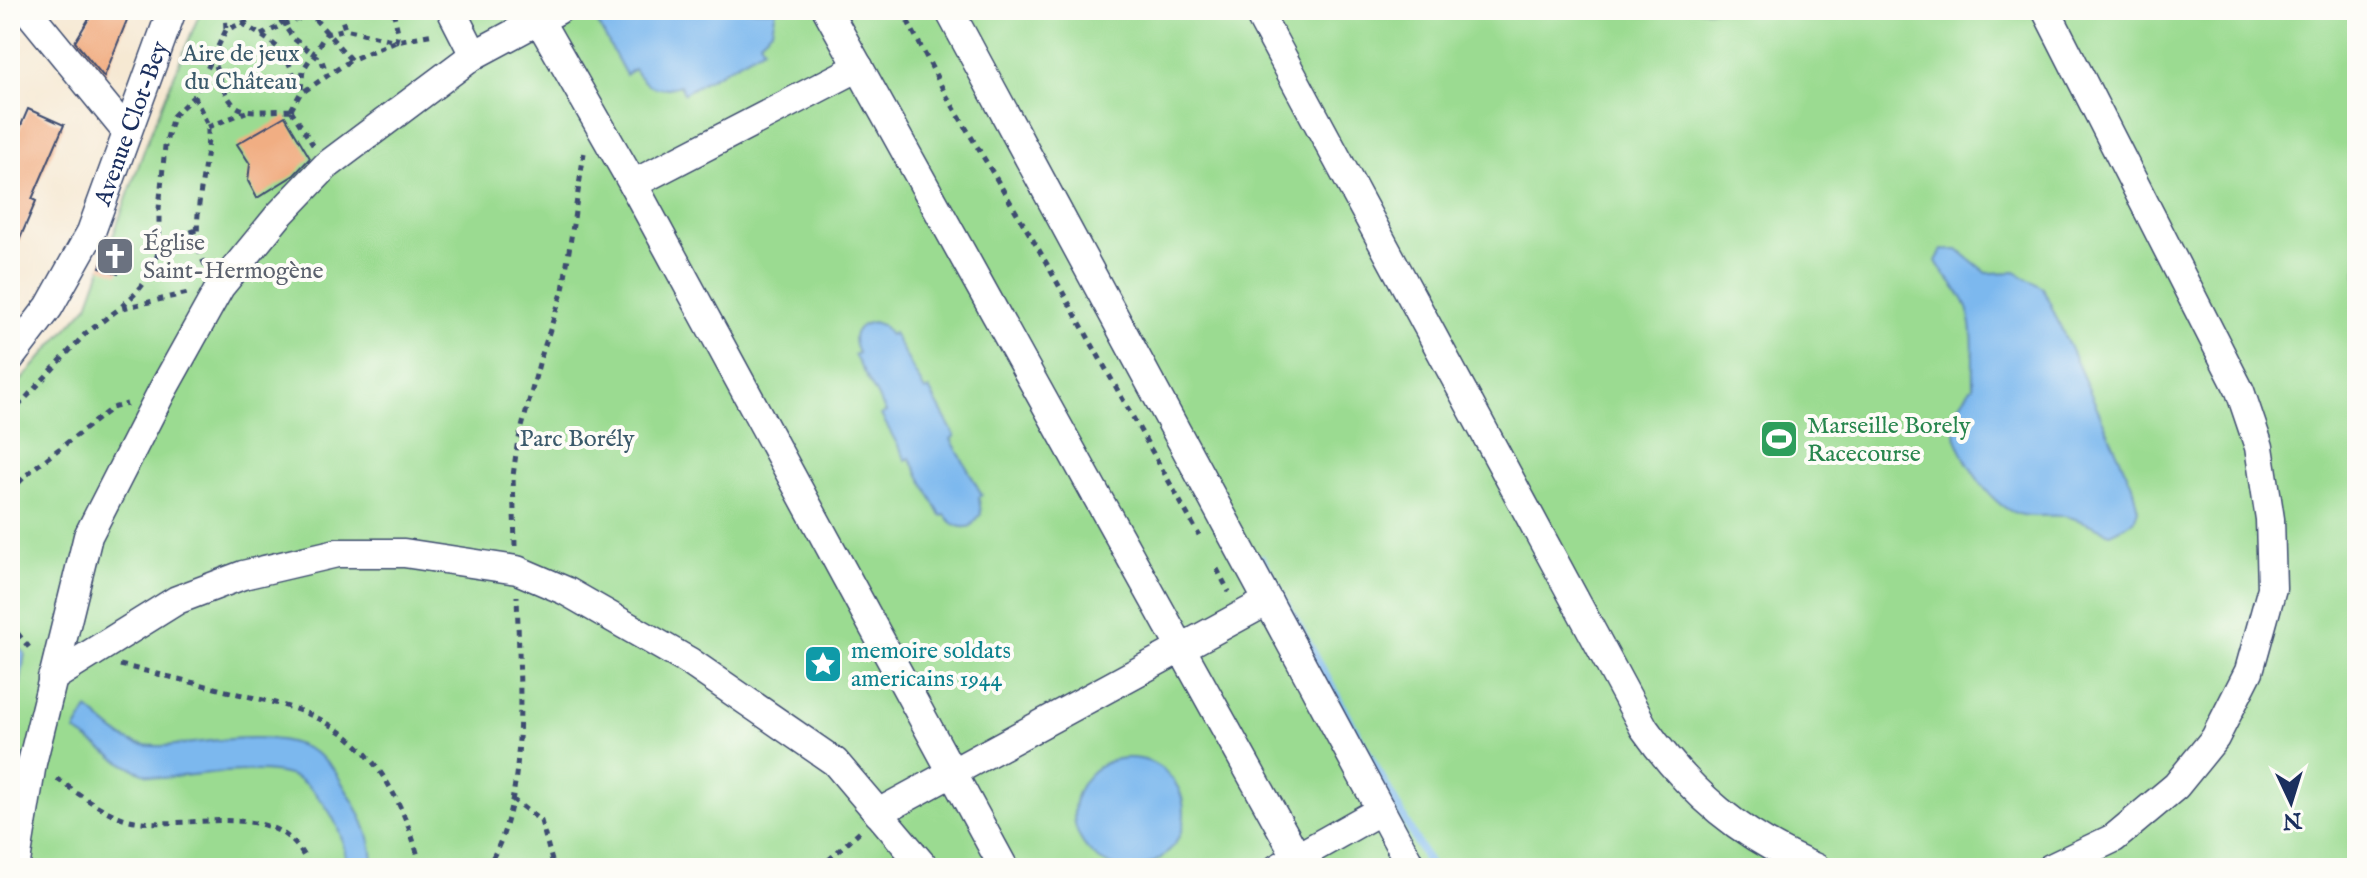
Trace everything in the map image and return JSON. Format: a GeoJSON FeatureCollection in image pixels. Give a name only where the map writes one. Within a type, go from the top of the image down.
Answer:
{"type":"FeatureCollection","features":[{"type":"Feature","properties":{"kind":"street"},"geometry":{"type":"LineString","coordinates":[[27,10],[126,131]]}},
{"type":"Feature","properties":{"kind":"street","name":"Avenue Clot-Bey"},"geometry":{"type":"LineString","coordinates":[[10,358],[49,307],[91,232],[172,10]]}},
{"type":"Feature","properties":{"kind":"street"},"geometry":{"type":"LineString","coordinates":[[451,10],[474,55]]}},
{"type":"Feature","properties":{"kind":"street"},"geometry":{"type":"LineString","coordinates":[[827,10],[1180,649],[1293,865],[1381,810]]}},
{"type":"Feature","properties":{"kind":"street"},"geometry":{"type":"LineString","coordinates":[[949,10],[1257,607],[1381,810],[1412,868]]}},
{"type":"Feature","properties":{"kind":"street"},"geometry":{"type":"LineString","coordinates":[[1257,10],[1644,728],[1672,766],[1705,800],[1751,835],[1787,856],[1816,868]]}},
{"type":"Feature","properties":{"kind":"street"},"geometry":{"type":"LineString","coordinates":[[2046,10],[2240,391],[2259,447],[2270,519],[2272,588],[2249,671],[2215,738],[2176,786],[2114,838],[2051,868]]}},
{"type":"Feature","properties":{"kind":"street"},"geometry":{"type":"LineString","coordinates":[[15,868],[32,763],[88,536],[161,393],[220,287],[279,215],[326,166],[474,55],[549,15],[596,122],[633,184],[1004,868]]}},
{"type":"Feature","properties":{"kind":"street"},"geometry":{"type":"LineString","coordinates":[[633,184],[859,67]]}},
{"type":"Feature","properties":{"kind":"street"},"geometry":{"type":"LineString","coordinates":[[52,678],[177,600],[243,575],[337,553],[404,553],[517,570],[566,591],[690,662],[835,762],[925,868]]}},
{"type":"Feature","properties":{"kind":"street"},"geometry":{"type":"LineString","coordinates":[[878,813],[1257,607]]}},
{"type":"Feature","properties":{"kind":"path"},"geometry":{"type":"LineString","coordinates":[[10,415],[86,333],[119,309],[152,273],[159,249],[165,146],[173,116],[194,96],[213,60],[226,30],[225,10]]}},
{"type":"Feature","properties":{"kind":"path"},"geometry":{"type":"LineString","coordinates":[[226,30],[266,10]]}},
{"type":"Feature","properties":{"kind":"path"},"geometry":{"type":"LineString","coordinates":[[273,10],[294,39],[322,61],[327,75]]}},
{"type":"Feature","properties":{"kind":"path"},"geometry":{"type":"LineString","coordinates":[[307,10],[351,60]]}},
{"type":"Feature","properties":{"kind":"path"},"geometry":{"type":"LineString","coordinates":[[260,35],[282,24],[339,10],[345,29]]}},
{"type":"Feature","properties":{"kind":"path"},"geometry":{"type":"LineString","coordinates":[[393,10],[398,32],[396,41]]}},
{"type":"Feature","properties":{"kind":"path"},"geometry":{"type":"LineString","coordinates":[[902,10],[945,93],[1069,301],[1143,440],[1206,547]]}},
{"type":"Feature","properties":{"kind":"path"},"geometry":{"type":"LineString","coordinates":[[242,23],[281,48],[289,59],[300,94]]}},
{"type":"Feature","properties":{"kind":"path"},"geometry":{"type":"LineString","coordinates":[[291,110],[300,94],[303,70],[326,34],[345,29],[396,41]]}},
{"type":"Feature","properties":{"kind":"path"},"geometry":{"type":"LineString","coordinates":[[300,94],[351,60],[396,41],[420,37]]}},
{"type":"Feature","properties":{"kind":"path"},"geometry":{"type":"LineString","coordinates":[[185,53],[213,60]]}},
{"type":"Feature","properties":{"kind":"path"},"geometry":{"type":"LineString","coordinates":[[213,60],[227,101],[246,112]]}},
{"type":"Feature","properties":{"kind":"path"},"geometry":{"type":"LineString","coordinates":[[119,309],[220,287],[201,258],[199,229],[208,127],[194,96]]}},
{"type":"Feature","properties":{"kind":"path"},"geometry":{"type":"LineString","coordinates":[[291,110],[326,166]]}},
{"type":"Feature","properties":{"kind":"path"},"geometry":{"type":"LineString","coordinates":[[208,127],[246,112],[291,110]]}},
{"type":"Feature","properties":{"kind":"path"},"geometry":{"type":"LineString","coordinates":[[486,868],[507,825],[517,749],[519,686],[513,476],[517,446],[563,290],[582,158],[596,122]]}},
{"type":"Feature","properties":{"kind":"path"},"geometry":{"type":"LineString","coordinates":[[159,249],[175,238],[199,229]]}},
{"type":"Feature","properties":{"kind":"path"},"geometry":{"type":"LineString","coordinates":[[10,491],[33,469],[112,408],[161,393]]}},
{"type":"Feature","properties":{"kind":"path"},"geometry":{"type":"LineString","coordinates":[[1212,559],[1230,595],[1257,607]]}},
{"type":"Feature","properties":{"kind":"path"},"geometry":{"type":"LineString","coordinates":[[84,656],[289,707],[332,725],[358,746],[382,774],[405,816],[421,868]]}},
{"type":"Feature","properties":{"kind":"path"},"geometry":{"type":"LineString","coordinates":[[32,763],[88,800],[126,819],[159,822],[247,821],[267,826],[303,851],[309,868]]}},
{"type":"Feature","properties":{"kind":"path"},"geometry":{"type":"LineString","coordinates":[[512,799],[541,821],[554,868]]}},
{"type":"Feature","properties":{"kind":"path"},"geometry":{"type":"LineString","coordinates":[[820,868],[878,813]]}},
{"type":"Feature","properties":{"kind":"green space"},"geometry":{"type":"Polygon","coordinates":[[[201,10],[2357,10],[2357,868],[10,868],[10,393],[88,305],[150,134],[201,10]]]}},
{"type":"Feature","properties":{"kind":"water"},"geometry":{"type":"Polygon","coordinates":[[[610,10],[776,10],[772,30],[760,41],[764,48],[684,93],[680,85],[659,88],[648,85],[634,69],[626,75],[597,22],[597,17],[610,10]]]}},
{"type":"Feature","properties":{"kind":"water"},"geometry":{"type":"Polygon","coordinates":[[[1942,250],[1958,250],[1987,273],[2015,272],[2043,288],[2132,485],[2138,510],[2134,521],[2110,533],[2070,517],[2018,514],[2004,507],[1978,480],[1963,454],[1955,429],[1958,409],[1973,386],[1971,323],[1962,298],[1936,261],[1942,250]]]}},
{"type":"Feature","properties":{"kind":"water"},"geometry":{"type":"Polygon","coordinates":[[[873,322],[882,325],[890,335],[893,333],[925,391],[929,389],[955,436],[951,439],[982,495],[979,497],[981,514],[971,526],[959,527],[945,515],[941,516],[910,458],[906,460],[881,415],[886,412],[854,355],[858,353],[855,333],[873,322]]]}},
{"type":"Feature","properties":{"kind":"water"},"geometry":{"type":"Polygon","coordinates":[[[10,642],[25,653],[20,686],[10,710],[10,642]]]}},
{"type":"Feature","properties":{"kind":"water"},"geometry":{"type":"Polygon","coordinates":[[[88,709],[118,734],[138,744],[166,746],[267,738],[302,746],[332,767],[358,810],[369,839],[373,868],[347,868],[338,827],[316,794],[298,779],[285,774],[251,771],[162,778],[138,771],[75,731],[88,709]]]}},
{"type":"Feature","properties":{"kind":"water"},"geometry":{"type":"Polygon","coordinates":[[[1129,758],[1150,762],[1168,774],[1180,792],[1184,813],[1180,834],[1168,852],[1150,864],[1129,868],[1108,864],[1090,852],[1078,834],[1074,813],[1078,792],[1090,774],[1108,762],[1129,758]]]}},
{"type":"Feature","properties":{"kind":"building"},"geometry":{"type":"Polygon","coordinates":[[[94,10],[131,10],[104,77],[75,42],[94,10]]]}},
{"type":"Feature","properties":{"kind":"building"},"geometry":{"type":"Polygon","coordinates":[[[28,109],[64,125],[32,199],[36,201],[10,262],[10,151],[28,109]]]}},
{"type":"Feature","properties":{"kind":"building"},"geometry":{"type":"Polygon","coordinates":[[[285,116],[310,158],[294,175],[257,198],[248,181],[250,164],[237,144],[285,116]]]}},
{"type":"Feature","properties":{"kind":"building","name":"Église Saint-Hermogène"},"geometry":{"type":"Polygon","coordinates":[[[110,243],[129,249],[118,274],[100,267],[110,243]]]}},
{"type":"Feature","properties":{"kind":"waterway"},"geometry":{"type":"LineString","coordinates":[[1262,559],[1431,868]]}},
{"type":"Feature","properties":{"kind":"place","name":"Église Saint-Hermogène"},"geometry":{"type":"Point","coordinates":[115,256]}},
{"type":"Feature","properties":{"kind":"place","name":"Marseille Borely Racecourse"},"geometry":{"type":"Point","coordinates":[1779,439]}},
{"type":"Feature","properties":{"kind":"place","name":"memoire soldats americains 1944"},"geometry":{"type":"Point","coordinates":[823,664]}},
{"type":"Feature","properties":{"kind":"park label","name":"Aire de jeux du Château"},"geometry":{"type":"Point","coordinates":[241,67]}},
{"type":"Feature","properties":{"kind":"park label","name":"Parc Borély"},"geometry":{"type":"Point","coordinates":[577,438]}}]}
